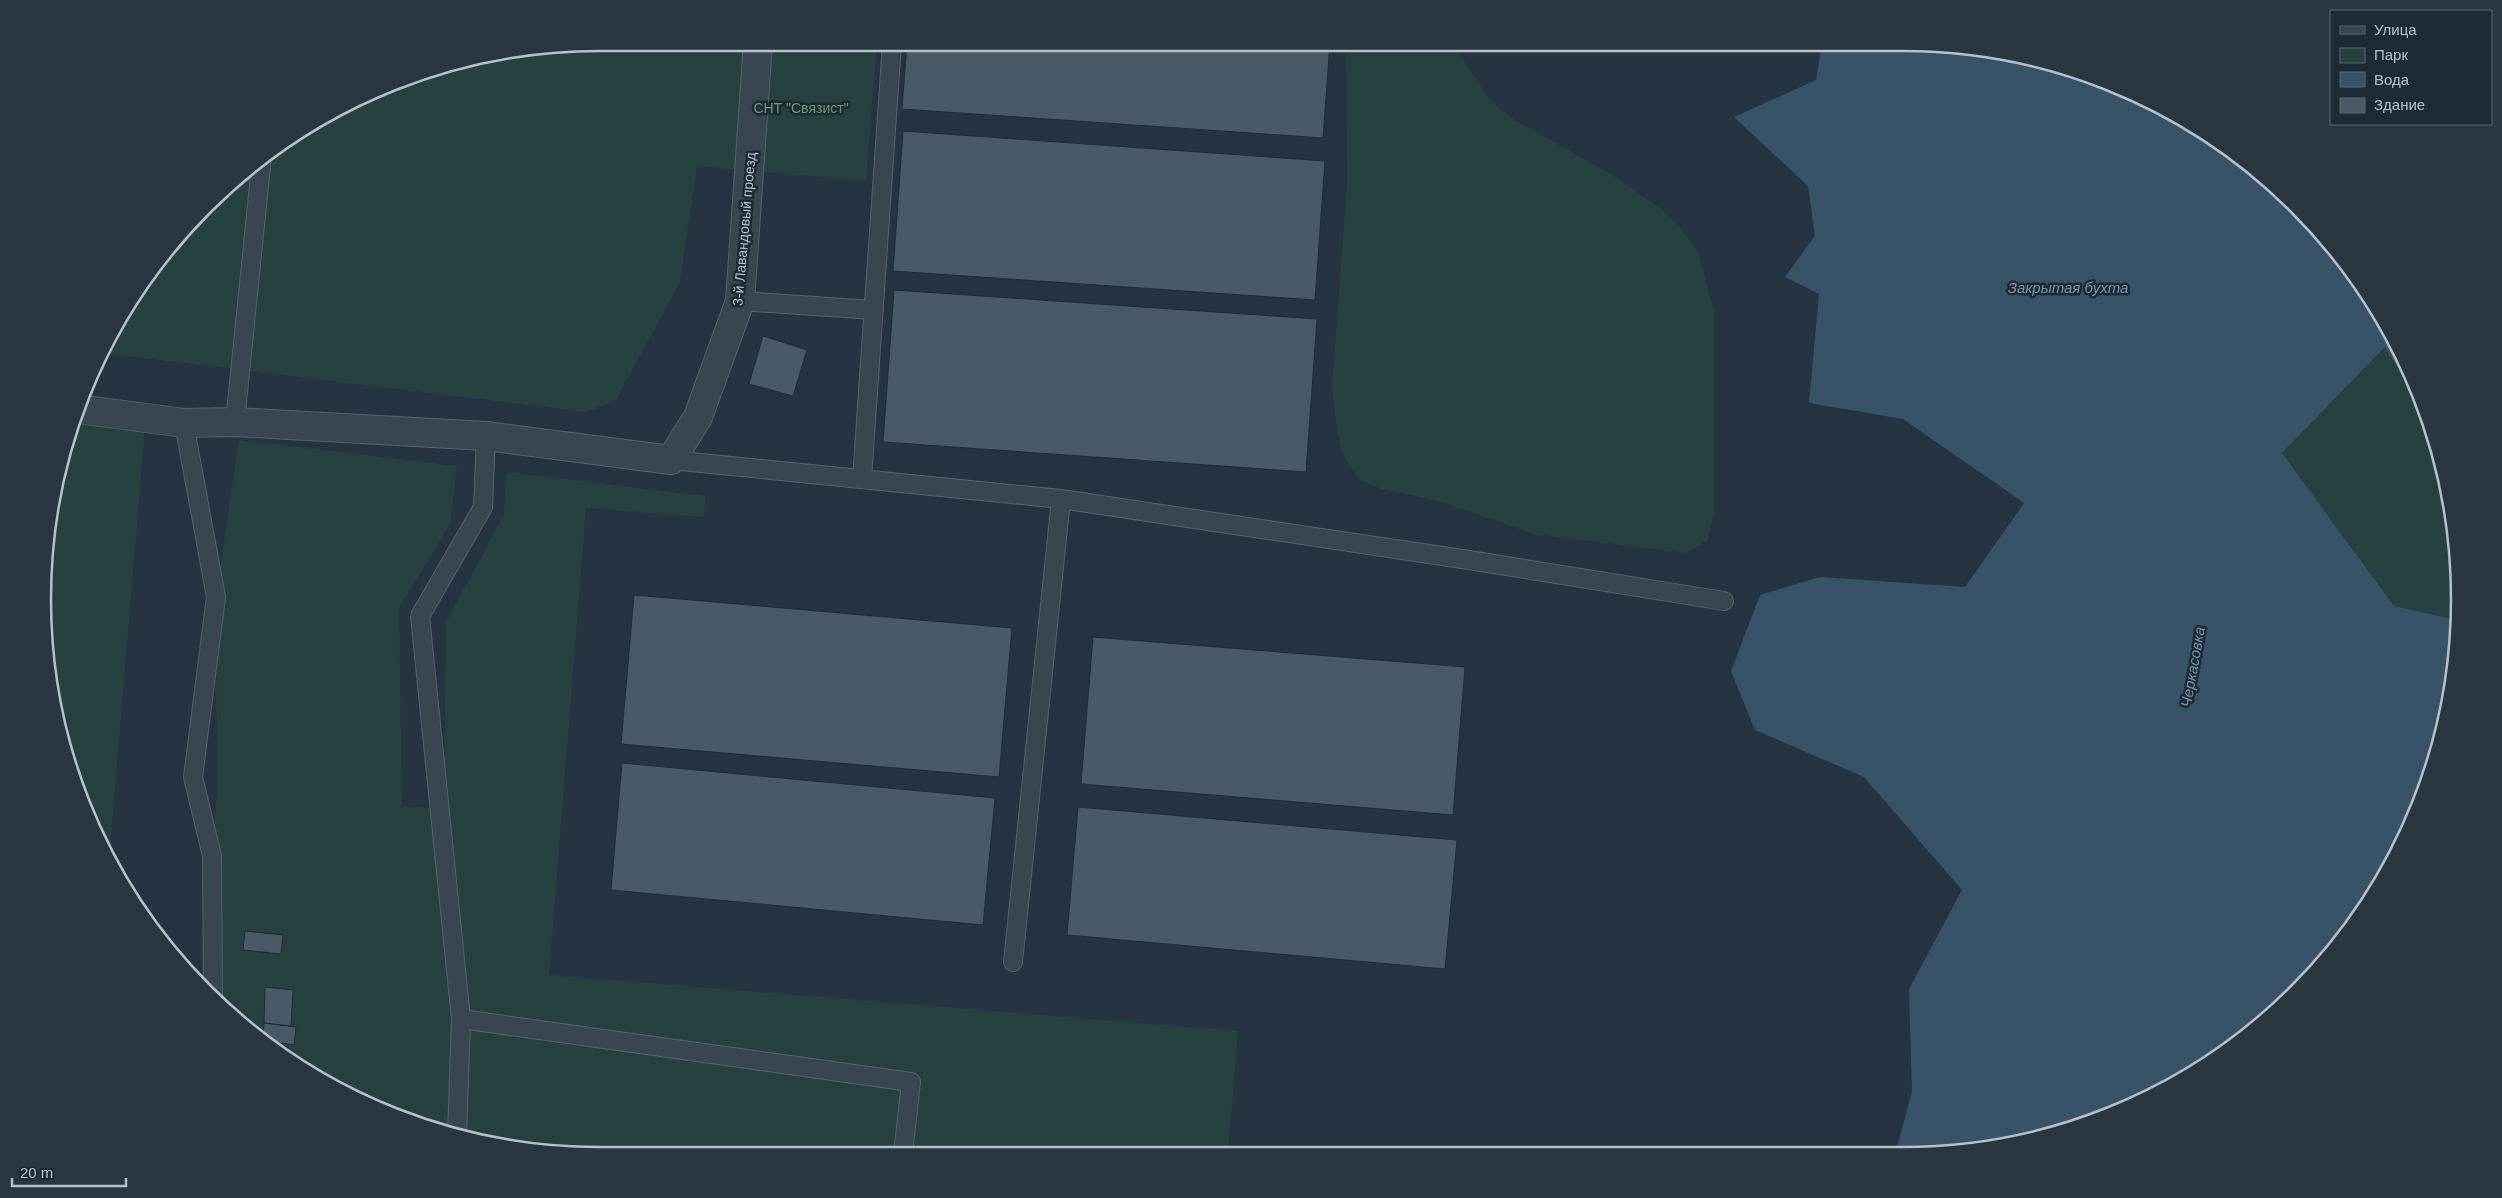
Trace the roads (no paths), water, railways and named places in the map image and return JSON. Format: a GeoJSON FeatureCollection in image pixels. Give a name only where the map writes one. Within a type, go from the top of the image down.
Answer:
{"type":"FeatureCollection","features":[{"type":"Feature","properties":{"kind":"street","name":"3-й Лавандовый проезд"},"geometry":{"type":"LineString","coordinates":[[671,460],[698,417],[740,301],[757,51]]}},
{"type":"Feature","properties":{"kind":"street"},"geometry":{"type":"LineString","coordinates":[[85,410],[184,422],[235,422],[486,436],[671,460]]}},
{"type":"Feature","properties":{"kind":"lane"},"geometry":{"type":"LineString","coordinates":[[862,479],[891,51]]}},
{"type":"Feature","properties":{"kind":"lane"},"geometry":{"type":"LineString","coordinates":[[235,422],[261,168]]}},
{"type":"Feature","properties":{"kind":"lane"},"geometry":{"type":"LineString","coordinates":[[740,301],[874,310]]}},
{"type":"Feature","properties":{"kind":"lane"},"geometry":{"type":"LineString","coordinates":[[184,422],[216,597],[193,777],[212,856],[213,987]]}},
{"type":"Feature","properties":{"kind":"lane"},"geometry":{"type":"LineString","coordinates":[[457,1128],[461,1019],[420,616],[484,507],[486,436]]}},
{"type":"Feature","properties":{"kind":"lane"},"geometry":{"type":"LineString","coordinates":[[671,460],[1061,500],[1469,560],[1724,602]]}},
{"type":"Feature","properties":{"kind":"lane"},"geometry":{"type":"LineString","coordinates":[[1012,962],[1061,500]]}},
{"type":"Feature","properties":{"kind":"lane"},"geometry":{"type":"LineString","coordinates":[[461,1019],[912,1082],[904,1147]]}},
{"type":"Feature","properties":{"kind":"water"},"geometry":{"type":"Polygon","coordinates":[[[1821,51],[1939,52],[2010,62],[2045,70],[2113,93],[2177,125],[2236,164],[2264,187],[2315,238],[2338,266],[2377,325],[2401,372],[2385,347],[2282,453],[2394,606],[2450,619],[2446,670],[2440,706],[2422,775],[2409,809],[2377,873],[2338,932],[2315,960],[2264,1011],[2236,1034],[2177,1073],[2113,1105],[2079,1118],[2010,1136],[1974,1142],[1939,1146],[1897,1147],[1912,1091],[1909,989],[1962,890],[1864,777],[1755,730],[1731,671],[1760,595],[1820,577],[1965,587],[2024,503],[1903,419],[1809,403],[1819,294],[1785,277],[1815,236],[1808,186],[1734,117],[1816,80],[1821,51]]]}},
{"type":"Feature","properties":{"kind":"park label","name":"СНТ \"Связист\""},"geometry":{"type":"Point","coordinates":[801,108]}},
{"type":"Feature","properties":{"kind":"water label","name":"Закрытая бухта"},"geometry":{"type":"Point","coordinates":[2068,288]}},
{"type":"Feature","properties":{"kind":"water label","name":"Черкасовка"},"geometry":{"type":"Point","coordinates":[2193,667]}}]}
